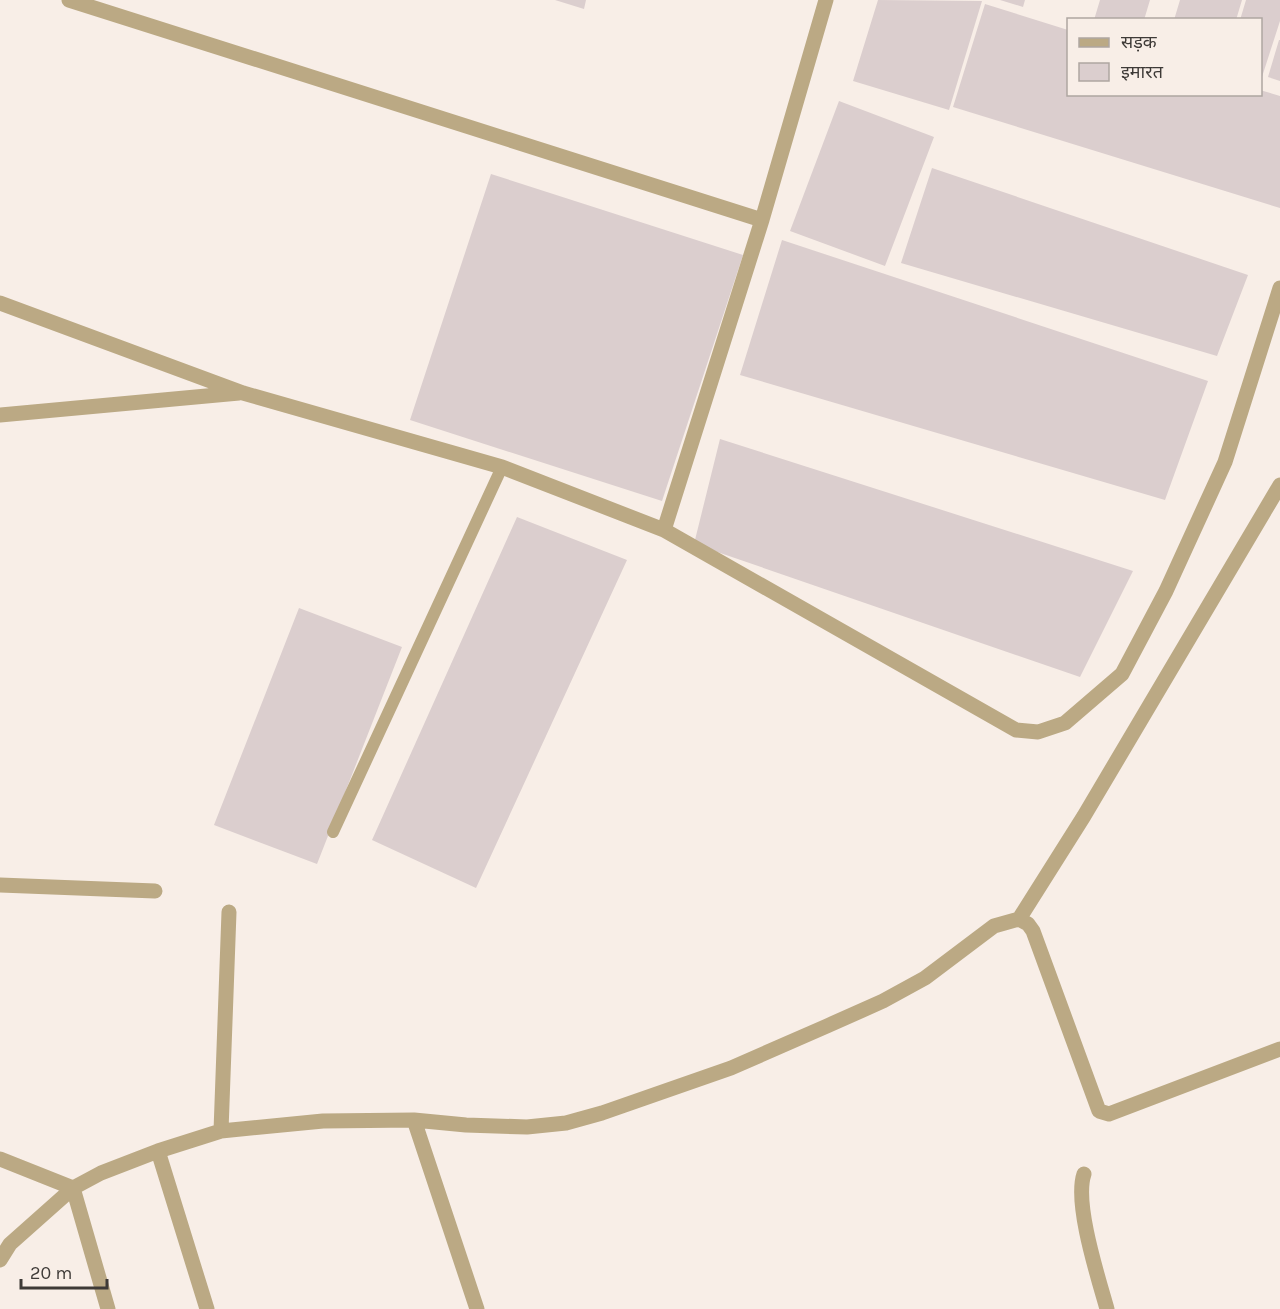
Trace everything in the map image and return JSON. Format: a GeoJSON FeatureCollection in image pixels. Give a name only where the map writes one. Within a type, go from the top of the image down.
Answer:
{"type":"FeatureCollection","features":[{"type":"Feature","properties":{"kind":"street"},"geometry":{"type":"LineString","coordinates":[[69,0],[762,220]]}},
{"type":"Feature","properties":{"kind":"street"},"geometry":{"type":"LineString","coordinates":[[664,530],[762,220],[826,0]]}},
{"type":"Feature","properties":{"kind":"street"},"geometry":{"type":"LineString","coordinates":[[0,303],[243,393],[502,467],[664,530],[1016,730],[1038,732],[1065,723],[1122,674],[1166,591],[1225,462],[1280,288]]}},
{"type":"Feature","properties":{"kind":"street"},"geometry":{"type":"LineString","coordinates":[[0,415],[243,393]]}},
{"type":"Feature","properties":{"kind":"street"},"geometry":{"type":"LineString","coordinates":[[0,1260],[10,1245],[73,1188],[101,1173],[158,1151],[221,1131],[323,1121],[414,1120],[527,1127],[566,1122],[602,1113],[731,1068],[884,1001],[925,978],[994,926],[1019,919],[1084,816],[1280,485]]}},
{"type":"Feature","properties":{"kind":"street"},"geometry":{"type":"LineString","coordinates":[[0,885],[155,891]]}},
{"type":"Feature","properties":{"kind":"street"},"geometry":{"type":"LineString","coordinates":[[221,1131],[229,912]]}},
{"type":"Feature","properties":{"kind":"street"},"geometry":{"type":"LineString","coordinates":[[1019,919],[1028,924],[1033,931],[1099,1111],[1109,1114],[1280,1049]]}},
{"type":"Feature","properties":{"kind":"street"},"geometry":{"type":"LineString","coordinates":[[414,1120],[477,1309]]}},
{"type":"Feature","properties":{"kind":"street"},"geometry":{"type":"LineString","coordinates":[[158,1151],[207,1309]]}},
{"type":"Feature","properties":{"kind":"street"},"geometry":{"type":"LineString","coordinates":[[0,1159],[73,1188]]}},
{"type":"Feature","properties":{"kind":"street"},"geometry":{"type":"LineString","coordinates":[[1084,1174],[1080,1185],[1081,1199],[1093,1259],[1107,1309]]}},
{"type":"Feature","properties":{"kind":"street"},"geometry":{"type":"LineString","coordinates":[[73,1188],[108,1309]]}},
{"type":"Feature","properties":{"kind":"lane"},"geometry":{"type":"LineString","coordinates":[[333,832],[502,467]]}},
{"type":"Feature","properties":{"kind":"building"},"geometry":{"type":"Polygon","coordinates":[[[555,0],[586,0],[584,9],[555,0]]]}},
{"type":"Feature","properties":{"kind":"building"},"geometry":{"type":"Polygon","coordinates":[[[878,0],[982,1],[949,110],[853,81],[878,0]]]}},
{"type":"Feature","properties":{"kind":"building"},"geometry":{"type":"Polygon","coordinates":[[[1000,0],[1025,0],[1023,7],[1000,0]]]}},
{"type":"Feature","properties":{"kind":"building"},"geometry":{"type":"Polygon","coordinates":[[[1100,0],[1150,0],[1145,18],[1095,18],[1100,0]]]}},
{"type":"Feature","properties":{"kind":"building"},"geometry":{"type":"Polygon","coordinates":[[[1180,0],[1242,0],[1237,18],[1175,18],[1180,0]]]}},
{"type":"Feature","properties":{"kind":"building"},"geometry":{"type":"Polygon","coordinates":[[[1246,0],[1280,0],[1280,21],[1262,77],[1262,18],[1241,18],[1246,0]]]}},
{"type":"Feature","properties":{"kind":"building"},"geometry":{"type":"Polygon","coordinates":[[[985,4],[1067,30],[1067,96],[1262,96],[1262,91],[1280,96],[1280,208],[953,107],[985,4]]]}},
{"type":"Feature","properties":{"kind":"building"},"geometry":{"type":"Polygon","coordinates":[[[1280,40],[1280,81],[1268,77],[1280,40]]]}},
{"type":"Feature","properties":{"kind":"building"},"geometry":{"type":"Polygon","coordinates":[[[839,101],[934,137],[885,266],[790,231],[839,101]]]}},
{"type":"Feature","properties":{"kind":"building"},"geometry":{"type":"Polygon","coordinates":[[[932,168],[1248,275],[1217,356],[901,263],[932,168]]]}},
{"type":"Feature","properties":{"kind":"building"},"geometry":{"type":"Polygon","coordinates":[[[491,174],[743,255],[662,501],[410,420],[491,174]]]}},
{"type":"Feature","properties":{"kind":"building"},"geometry":{"type":"Polygon","coordinates":[[[782,240],[1208,381],[1165,500],[740,375],[782,240]]]}},
{"type":"Feature","properties":{"kind":"building"},"geometry":{"type":"Polygon","coordinates":[[[720,439],[1133,571],[1080,677],[694,544],[720,439]]]}},
{"type":"Feature","properties":{"kind":"building"},"geometry":{"type":"Polygon","coordinates":[[[517,517],[627,560],[476,888],[372,840],[517,517]]]}},
{"type":"Feature","properties":{"kind":"building"},"geometry":{"type":"Polygon","coordinates":[[[299,608],[402,647],[317,864],[214,825],[299,608]]]}}]}
